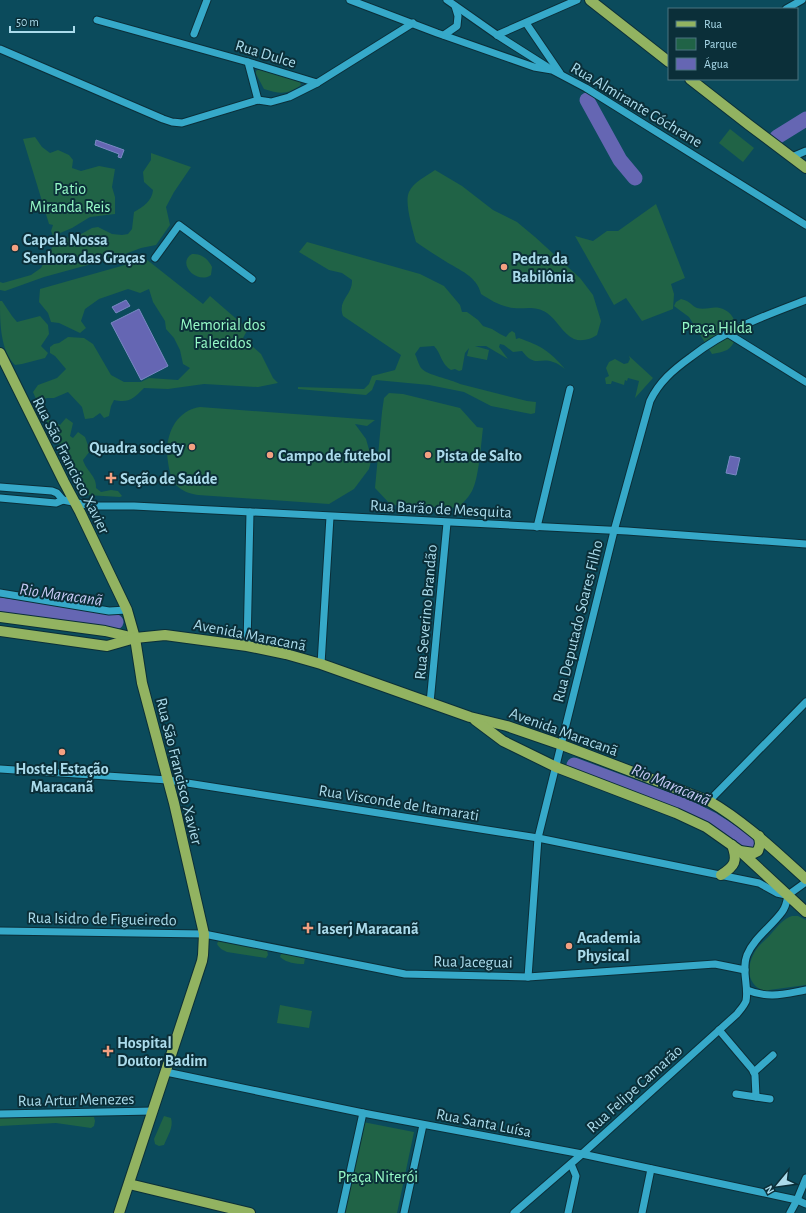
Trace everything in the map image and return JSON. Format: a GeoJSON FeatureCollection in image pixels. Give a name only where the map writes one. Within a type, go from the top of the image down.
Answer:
{"type":"FeatureCollection","features":[{"type":"Feature","properties":{"kind":"main road"},"geometry":{"type":"LineString","coordinates":[[590,0],[668,61]]}},
{"type":"Feature","properties":{"kind":"main road"},"geometry":{"type":"LineString","coordinates":[[691,80],[749,126],[806,168]]}},
{"type":"Feature","properties":{"kind":"main road","name":"Rua São Francisco Xavier"},"geometry":{"type":"LineString","coordinates":[[0,353],[75,502],[127,610],[135,638],[142,683],[168,780],[204,934],[202,961],[119,1213]]}},
{"type":"Feature","properties":{"kind":"main road","name":"Avenida Maracanã"},"geometry":{"type":"LineString","coordinates":[[0,617],[105,631],[135,638]]}},
{"type":"Feature","properties":{"kind":"main road","name":"Avenida Maracanã"},"geometry":{"type":"LineString","coordinates":[[0,631],[107,646],[135,638],[165,634],[247,646],[286,654],[321,664],[470,717],[507,726],[562,744],[709,801],[725,810],[759,836],[806,878]]}},
{"type":"Feature","properties":{"kind":"main road","name":"Avenida Maracanã"},"geometry":{"type":"LineString","coordinates":[[470,717],[503,741],[556,767],[676,813],[706,827],[736,848],[806,912]]}},
{"type":"Feature","properties":{"kind":"main road"},"geometry":{"type":"LineString","coordinates":[[721,875],[729,869],[735,860],[736,848],[754,853],[758,851],[760,844],[759,836]]}},
{"type":"Feature","properties":{"kind":"main road"},"geometry":{"type":"LineString","coordinates":[[129,1184],[250,1213]]}},
{"type":"Feature","properties":{"kind":"street"},"geometry":{"type":"LineString","coordinates":[[194,34],[207,0]]}},
{"type":"Feature","properties":{"kind":"street","name":"Rua Almirante Cóchrane"},"geometry":{"type":"LineString","coordinates":[[350,0],[534,67],[560,73],[806,225]]}},
{"type":"Feature","properties":{"kind":"street"},"geometry":{"type":"LineString","coordinates":[[447,0],[497,35],[552,70]]}},
{"type":"Feature","properties":{"kind":"street"},"geometry":{"type":"LineString","coordinates":[[497,35],[577,0]]}},
{"type":"Feature","properties":{"kind":"street"},"geometry":{"type":"LineString","coordinates":[[788,8],[802,0]]}},
{"type":"Feature","properties":{"kind":"street"},"geometry":{"type":"LineString","coordinates":[[444,35],[457,26],[458,16],[454,6]]}},
{"type":"Feature","properties":{"kind":"street","name":"Rua Dulce"},"geometry":{"type":"LineString","coordinates":[[97,20],[318,83]]}},
{"type":"Feature","properties":{"kind":"street"},"geometry":{"type":"LineString","coordinates":[[526,22],[560,73]]}},
{"type":"Feature","properties":{"kind":"street"},"geometry":{"type":"LineString","coordinates":[[0,49],[163,119],[182,123],[258,100],[271,102],[289,97],[318,83],[413,23]]}},
{"type":"Feature","properties":{"kind":"street"},"geometry":{"type":"LineString","coordinates":[[248,62],[258,100]]}},
{"type":"Feature","properties":{"kind":"street"},"geometry":{"type":"LineString","coordinates":[[792,157],[806,151]]}},
{"type":"Feature","properties":{"kind":"street"},"geometry":{"type":"LineString","coordinates":[[155,258],[179,225],[252,279]]}},
{"type":"Feature","properties":{"kind":"street","name":"Rua Deputado Soares Filho"},"geometry":{"type":"LineString","coordinates":[[528,977],[538,838],[614,531],[650,401],[656,388],[702,348],[727,333],[752,321],[806,300]]}},
{"type":"Feature","properties":{"kind":"street"},"geometry":{"type":"LineString","coordinates":[[727,333],[806,382]]}},
{"type":"Feature","properties":{"kind":"street"},"geometry":{"type":"LineString","coordinates":[[537,527],[570,389]]}},
{"type":"Feature","properties":{"kind":"street"},"geometry":{"type":"LineString","coordinates":[[0,487],[52,490],[63,500],[56,503],[0,498]]}},
{"type":"Feature","properties":{"kind":"street"},"geometry":{"type":"LineString","coordinates":[[13,499],[14,489]]}},
{"type":"Feature","properties":{"kind":"street","name":"Rua Barão de Mesquita"},"geometry":{"type":"LineString","coordinates":[[63,500],[92,506],[134,506],[614,531],[806,544]]}},
{"type":"Feature","properties":{"kind":"street"},"geometry":{"type":"LineString","coordinates":[[247,646],[250,512]]}},
{"type":"Feature","properties":{"kind":"street"},"geometry":{"type":"LineString","coordinates":[[321,664],[330,517]]}},
{"type":"Feature","properties":{"kind":"street","name":"Rua Severino Brandão"},"geometry":{"type":"LineString","coordinates":[[430,703],[447,523]]}},
{"type":"Feature","properties":{"kind":"street"},"geometry":{"type":"LineString","coordinates":[[0,593],[109,611],[127,610]]}},
{"type":"Feature","properties":{"kind":"street"},"geometry":{"type":"LineString","coordinates":[[709,801],[806,702]]}},
{"type":"Feature","properties":{"kind":"street","name":"Rua Visconde de Itamarati"},"geometry":{"type":"LineString","coordinates":[[0,769],[168,780],[538,838],[759,883],[777,893],[788,895]]}},
{"type":"Feature","properties":{"kind":"street"},"geometry":{"type":"LineString","coordinates":[[744,970],[745,962],[751,946],[782,912],[788,895],[806,882]]}},
{"type":"Feature","properties":{"kind":"street","name":"Rua Isidro de Figueiredo"},"geometry":{"type":"LineString","coordinates":[[0,931],[204,934]]}},
{"type":"Feature","properties":{"kind":"street","name":"Rua Jaceguai"},"geometry":{"type":"LineString","coordinates":[[204,934],[405,974],[528,977],[715,964],[744,970]]}},
{"type":"Feature","properties":{"kind":"street","name":"Rua Felipe Camarão"},"geometry":{"type":"LineString","coordinates":[[514,1213],[571,1164],[737,1014],[745,1002],[747,990],[744,970]]}},
{"type":"Feature","properties":{"kind":"street"},"geometry":{"type":"LineString","coordinates":[[747,990],[766,996],[806,990]]}},
{"type":"Feature","properties":{"kind":"street"},"geometry":{"type":"LineString","coordinates":[[719,1030],[754,1072],[756,1097]]}},
{"type":"Feature","properties":{"kind":"street"},"geometry":{"type":"LineString","coordinates":[[754,1072],[773,1055]]}},
{"type":"Feature","properties":{"kind":"street","name":"Rua Santa Luísa"},"geometry":{"type":"LineString","coordinates":[[166,1072],[363,1113],[582,1154],[797,1200],[806,1204]]}},
{"type":"Feature","properties":{"kind":"street"},"geometry":{"type":"LineString","coordinates":[[736,1094],[770,1099]]}},
{"type":"Feature","properties":{"kind":"street","name":"Rua Artur Menezes"},"geometry":{"type":"LineString","coordinates":[[0,1114],[153,1111]]}},
{"type":"Feature","properties":{"kind":"street"},"geometry":{"type":"LineString","coordinates":[[341,1213],[363,1113]]}},
{"type":"Feature","properties":{"kind":"street"},"geometry":{"type":"LineString","coordinates":[[404,1213],[423,1124]]}},
{"type":"Feature","properties":{"kind":"street"},"geometry":{"type":"LineString","coordinates":[[568,1213],[576,1176],[571,1164]]}},
{"type":"Feature","properties":{"kind":"street"},"geometry":{"type":"LineString","coordinates":[[642,1213],[651,1169]]}},
{"type":"Feature","properties":{"kind":"street"},"geometry":{"type":"LineString","coordinates":[[790,1213],[806,1178]]}},
{"type":"Feature","properties":{"kind":"green space"},"geometry":{"type":"Polygon","coordinates":[[[260,68],[300,82],[301,85],[292,91],[283,93],[264,89],[256,74],[256,71],[260,68]]]}},
{"type":"Feature","properties":{"kind":"green space"},"geometry":{"type":"Polygon","coordinates":[[[730,129],[754,148],[743,162],[719,143],[730,129]]]}},
{"type":"Feature","properties":{"kind":"green space","name":"Patio Miranda Reis"},"geometry":{"type":"Polygon","coordinates":[[[35,137],[42,147],[50,153],[58,150],[69,155],[73,160],[72,168],[81,171],[99,166],[115,169],[112,187],[115,197],[115,214],[90,217],[72,228],[53,236],[51,231],[53,225],[49,224],[23,139],[35,137]]]}},
{"type":"Feature","properties":{"kind":"green space"},"geometry":{"type":"Polygon","coordinates":[[[151,153],[191,167],[166,207],[170,225],[156,245],[141,248],[117,257],[44,277],[5,291],[0,290],[0,282],[3,283],[31,275],[41,268],[56,240],[61,237],[74,238],[92,228],[98,227],[112,234],[128,234],[132,229],[134,212],[146,203],[152,194],[153,190],[144,182],[143,172],[151,160],[151,153]]]}},
{"type":"Feature","properties":{"kind":"green space"},"geometry":{"type":"Polygon","coordinates":[[[435,170],[462,186],[493,210],[517,222],[580,278],[593,295],[601,321],[597,335],[586,340],[574,339],[567,334],[551,316],[542,310],[532,308],[513,308],[494,302],[481,294],[476,283],[467,274],[416,242],[410,217],[408,202],[409,192],[414,185],[435,170]]]}},
{"type":"Feature","properties":{"kind":"green space"},"geometry":{"type":"Polygon","coordinates":[[[656,204],[685,278],[671,284],[674,294],[673,309],[642,321],[626,298],[614,305],[575,236],[593,241],[607,231],[618,231],[656,204]]]}},
{"type":"Feature","properties":{"kind":"green space"},"geometry":{"type":"Polygon","coordinates":[[[307,242],[420,274],[444,286],[460,305],[462,312],[467,312],[478,320],[483,326],[506,337],[512,331],[515,333],[516,339],[519,338],[545,350],[565,369],[553,362],[534,361],[522,351],[513,352],[504,345],[500,344],[499,347],[508,359],[486,346],[475,346],[489,350],[487,360],[467,356],[469,348],[465,353],[462,370],[459,371],[448,368],[434,346],[420,347],[415,354],[421,368],[429,373],[460,384],[536,402],[535,413],[531,414],[491,406],[464,392],[429,385],[376,380],[372,390],[366,395],[298,389],[298,387],[364,389],[369,384],[372,376],[395,370],[401,355],[343,316],[343,302],[350,290],[352,280],[342,273],[329,270],[299,252],[307,242]]]}},
{"type":"Feature","properties":{"kind":"green space"},"geometry":{"type":"Polygon","coordinates":[[[192,254],[204,257],[208,261],[212,267],[211,275],[200,277],[190,272],[186,262],[192,254]]]}},
{"type":"Feature","properties":{"kind":"green space","name":"Memorial dos Falecidos"},"geometry":{"type":"Polygon","coordinates":[[[146,259],[203,304],[210,296],[248,329],[243,338],[261,354],[273,378],[278,383],[258,387],[204,384],[168,389],[144,388],[130,399],[123,401],[114,400],[109,416],[104,418],[100,413],[93,418],[85,419],[82,407],[68,392],[54,398],[41,400],[36,399],[33,392],[38,385],[57,378],[66,369],[55,356],[50,353],[50,347],[68,337],[84,338],[93,344],[111,375],[124,382],[141,382],[149,378],[178,380],[190,368],[183,364],[180,350],[174,338],[166,329],[165,321],[153,302],[149,289],[140,293],[128,289],[99,299],[85,309],[81,321],[86,328],[80,333],[59,323],[51,322],[48,313],[39,302],[40,289],[146,259]]]}},
{"type":"Feature","properties":{"kind":"green space","name":"Praça Hilda"},"geometry":{"type":"Polygon","coordinates":[[[681,299],[697,308],[721,308],[730,313],[736,329],[735,341],[732,346],[725,351],[712,354],[689,317],[674,306],[676,302],[681,299]]]}},
{"type":"Feature","properties":{"kind":"green space"},"geometry":{"type":"Polygon","coordinates":[[[0,301],[2,301],[17,322],[40,316],[48,325],[49,334],[41,346],[48,353],[45,358],[15,365],[10,359],[6,352],[2,335],[0,301]]]}},
{"type":"Feature","properties":{"kind":"green space"},"geometry":{"type":"Polygon","coordinates":[[[629,356],[653,378],[635,398],[639,381],[628,378],[627,381],[625,380],[624,385],[612,381],[611,384],[606,384],[605,378],[609,376],[606,368],[609,362],[615,359],[624,364],[628,363],[630,359],[629,356]]]}},
{"type":"Feature","properties":{"kind":"green space","name":"Pista de Salto"},"geometry":{"type":"Polygon","coordinates":[[[389,393],[403,394],[460,408],[477,427],[483,428],[474,485],[469,496],[458,508],[391,505],[375,488],[384,398],[389,393]]]}},
{"type":"Feature","properties":{"kind":"green space"},"geometry":{"type":"Polygon","coordinates":[[[200,407],[375,420],[367,426],[355,424],[366,439],[371,461],[369,469],[354,489],[329,504],[198,495],[189,493],[176,485],[172,477],[168,462],[168,444],[173,427],[177,420],[183,414],[200,407]]]}},
{"type":"Feature","properties":{"kind":"green space"},"geometry":{"type":"Polygon","coordinates":[[[45,418],[60,425],[66,418],[73,423],[70,436],[73,438],[78,432],[85,437],[90,451],[83,460],[84,464],[95,480],[96,488],[101,492],[111,490],[118,491],[122,496],[87,495],[83,492],[45,418]]]}},
{"type":"Feature","properties":{"kind":"green space"},"geometry":{"type":"Polygon","coordinates":[[[792,916],[798,916],[806,920],[806,985],[769,990],[767,992],[754,985],[751,979],[749,973],[751,960],[758,947],[780,924],[792,916]]]}},
{"type":"Feature","properties":{"kind":"green space"},"geometry":{"type":"Polygon","coordinates":[[[219,939],[267,950],[268,955],[266,958],[227,952],[220,948],[217,944],[219,939]]]}},
{"type":"Feature","properties":{"kind":"green space"},"geometry":{"type":"Polygon","coordinates":[[[284,952],[305,958],[304,964],[285,961],[280,957],[284,952]]]}},
{"type":"Feature","properties":{"kind":"green space"},"geometry":{"type":"Polygon","coordinates":[[[280,1005],[312,1011],[309,1028],[277,1023],[280,1005]]]}},
{"type":"Feature","properties":{"kind":"green space"},"geometry":{"type":"Polygon","coordinates":[[[0,1116],[94,1117],[95,1121],[94,1126],[91,1128],[56,1123],[0,1126],[0,1116]]]}},
{"type":"Feature","properties":{"kind":"green space"},"geometry":{"type":"Polygon","coordinates":[[[164,1116],[171,1118],[172,1125],[164,1145],[159,1146],[155,1144],[154,1139],[164,1116]]]}},
{"type":"Feature","properties":{"kind":"green space","name":"Praça Niterói"},"geometry":{"type":"Polygon","coordinates":[[[363,1122],[414,1132],[397,1213],[344,1213],[363,1122]]]}},
{"type":"Feature","properties":{"kind":"water"},"geometry":{"type":"Polygon","coordinates":[[[96,140],[124,150],[121,158],[118,157],[119,154],[95,145],[96,140]]]}},
{"type":"Feature","properties":{"kind":"water"},"geometry":{"type":"Polygon","coordinates":[[[126,300],[130,306],[116,313],[112,307],[126,300]]]}},
{"type":"Feature","properties":{"kind":"water"},"geometry":{"type":"Polygon","coordinates":[[[139,309],[168,366],[141,380],[111,323],[139,309]]]}},
{"type":"Feature","properties":{"kind":"water"},"geometry":{"type":"Polygon","coordinates":[[[730,456],[740,458],[736,475],[726,473],[730,456]]]}},
{"type":"Feature","properties":{"kind":"waterway"},"geometry":{"type":"LineString","coordinates":[[587,100],[620,160],[635,178]]}},
{"type":"Feature","properties":{"kind":"waterway"},"geometry":{"type":"LineString","coordinates":[[777,137],[806,119]]}},
{"type":"Feature","properties":{"kind":"waterway","name":"Rio Maracanã"},"geometry":{"type":"LineString","coordinates":[[0,605],[116,622]]}},
{"type":"Feature","properties":{"kind":"waterway","name":"Rio Maracanã"},"geometry":{"type":"LineString","coordinates":[[574,765],[687,807],[713,820],[751,844]]}},
{"type":"Feature","properties":{"kind":"place","name":"Capela Nossa Senhora das Graças"},"geometry":{"type":"Point","coordinates":[15,248]}},
{"type":"Feature","properties":{"kind":"place","name":"Pedra da Babilônia"},"geometry":{"type":"Point","coordinates":[504,267]}},
{"type":"Feature","properties":{"kind":"place","name":"Quadra society"},"geometry":{"type":"Point","coordinates":[192,447]}},
{"type":"Feature","properties":{"kind":"place","name":"Campo de futebol"},"geometry":{"type":"Point","coordinates":[270,455]}},
{"type":"Feature","properties":{"kind":"place","name":"Pista de Salto"},"geometry":{"type":"Point","coordinates":[428,455]}},
{"type":"Feature","properties":{"kind":"place","name":"Seção de Saúde"},"geometry":{"type":"Point","coordinates":[111,478]}},
{"type":"Feature","properties":{"kind":"place","name":"Hostel Estação Maracanã"},"geometry":{"type":"Point","coordinates":[62,752]}},
{"type":"Feature","properties":{"kind":"place","name":"Iaserj Maracanã"},"geometry":{"type":"Point","coordinates":[308,928]}},
{"type":"Feature","properties":{"kind":"place","name":"Academia Physical"},"geometry":{"type":"Point","coordinates":[569,946]}},
{"type":"Feature","properties":{"kind":"place","name":"Hospital Doutor Badim"},"geometry":{"type":"Point","coordinates":[108,1051]}}]}
